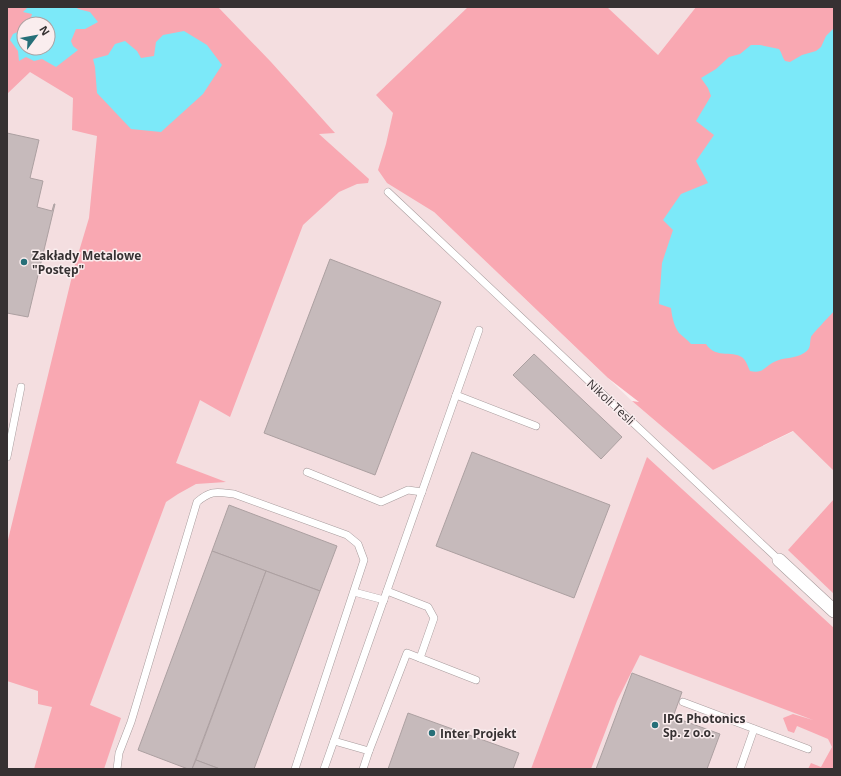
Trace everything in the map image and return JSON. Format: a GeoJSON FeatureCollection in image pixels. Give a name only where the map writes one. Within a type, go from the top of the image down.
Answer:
{"type":"FeatureCollection","features":[{"type":"Feature","properties":{"kind":"street","name":"Nikoli Tesli"},"geometry":{"type":"LineString","coordinates":[[779,560],[834,611]]}},
{"type":"Feature","properties":{"kind":"lane","name":"Nikoli Tesli"},"geometry":{"type":"LineString","coordinates":[[388,192],[779,560]]}},
{"type":"Feature","properties":{"kind":"lane"},"geometry":{"type":"LineString","coordinates":[[324,769],[479,330]]}},
{"type":"Feature","properties":{"kind":"lane"},"geometry":{"type":"LineString","coordinates":[[7,457],[21,387]]}},
{"type":"Feature","properties":{"kind":"lane"},"geometry":{"type":"LineString","coordinates":[[456,395],[536,426]]}},
{"type":"Feature","properties":{"kind":"lane"},"geometry":{"type":"LineString","coordinates":[[307,472],[381,502],[408,490],[422,492]]}},
{"type":"Feature","properties":{"kind":"lane"},"geometry":{"type":"LineString","coordinates":[[117,769],[119,752],[131,722],[197,502],[205,495],[217,492],[234,494],[347,535],[358,544],[364,560],[295,769]]}},
{"type":"Feature","properties":{"kind":"lane"},"geometry":{"type":"LineString","coordinates":[[387,591],[428,607],[434,618],[420,658]]}},
{"type":"Feature","properties":{"kind":"lane"},"geometry":{"type":"LineString","coordinates":[[354,592],[384,600]]}},
{"type":"Feature","properties":{"kind":"lane"},"geometry":{"type":"LineString","coordinates":[[363,769],[407,653],[476,680]]}},
{"type":"Feature","properties":{"kind":"lane"},"geometry":{"type":"LineString","coordinates":[[683,702],[808,749]]}},
{"type":"Feature","properties":{"kind":"lane"},"geometry":{"type":"LineString","coordinates":[[740,769],[754,729]]}},
{"type":"Feature","properties":{"kind":"lane"},"geometry":{"type":"LineString","coordinates":[[334,741],[369,752]]}},
{"type":"Feature","properties":{"kind":"shaded area"},"geometry":{"type":"Polygon","coordinates":[[[7,7],[696,7],[658,55],[434,212],[632,401],[713,470],[834,412],[834,769],[7,769],[7,7]]]}},
{"type":"Feature","properties":{"kind":"shaded area"},"geometry":{"type":"Polygon","coordinates":[[[7,7],[218,7],[271,62],[335,133],[319,134],[369,179],[368,183],[357,184],[339,192],[303,225],[230,417],[200,400],[176,463],[226,482],[196,484],[166,502],[90,705],[121,718],[104,769],[34,769],[52,707],[38,704],[38,691],[7,681],[7,544],[74,268],[89,218],[97,136],[72,130],[73,98],[30,72],[7,94],[7,7]]]}},
{"type":"Feature","properties":{"kind":"shaded area"},"geometry":{"type":"Polygon","coordinates":[[[468,7],[607,7],[658,55],[696,7],[834,7],[834,471],[793,431],[713,470],[632,401],[639,402],[608,378],[434,212],[387,183],[378,170],[393,113],[376,95],[468,7]]]}},
{"type":"Feature","properties":{"kind":"shaded area"},"geometry":{"type":"Polygon","coordinates":[[[647,457],[834,628],[834,769],[808,769],[811,763],[821,767],[832,747],[828,739],[797,726],[794,733],[788,731],[783,718],[793,714],[813,720],[640,655],[617,701],[591,769],[531,769],[647,457]]]}},
{"type":"Feature","properties":{"kind":"shaded area"},"geometry":{"type":"Polygon","coordinates":[[[834,499],[834,594],[788,550],[834,499]]]}},
{"type":"Feature","properties":{"kind":"water"},"geometry":{"type":"Polygon","coordinates":[[[28,7],[76,7],[78,9],[90,12],[98,22],[85,29],[76,29],[71,41],[73,46],[78,50],[56,67],[42,59],[34,61],[26,57],[19,61],[18,56],[56,56],[56,16],[31,16],[32,14],[23,12],[28,7]]]}},
{"type":"Feature","properties":{"kind":"water"},"geometry":{"type":"Polygon","coordinates":[[[834,28],[834,311],[812,335],[807,351],[797,356],[778,360],[761,371],[754,372],[750,371],[745,360],[740,356],[715,352],[706,344],[691,344],[677,330],[671,308],[659,304],[662,263],[673,230],[663,220],[681,194],[708,183],[696,161],[714,135],[696,121],[711,96],[708,88],[701,78],[716,69],[729,57],[740,54],[751,45],[760,45],[779,49],[785,61],[790,62],[802,55],[816,51],[821,47],[826,36],[834,28]]]}},
{"type":"Feature","properties":{"kind":"water"},"geometry":{"type":"Polygon","coordinates":[[[184,31],[207,45],[222,65],[203,94],[161,132],[131,129],[97,93],[93,59],[108,55],[115,44],[125,41],[137,51],[141,58],[154,56],[156,42],[163,35],[184,31]]]}},
{"type":"Feature","properties":{"kind":"water"},"geometry":{"type":"Polygon","coordinates":[[[16,33],[16,48],[10,40],[13,34],[16,33]]]}},
{"type":"Feature","properties":{"kind":"building","name":"Zakłady Metalowe \"Postęp\""},"geometry":{"type":"Polygon","coordinates":[[[7,133],[39,140],[30,178],[43,181],[37,207],[52,211],[55,204],[28,317],[7,313],[7,133]]]}},
{"type":"Feature","properties":{"kind":"building"},"geometry":{"type":"Polygon","coordinates":[[[330,259],[441,302],[375,475],[264,433],[330,259]]]}},
{"type":"Feature","properties":{"kind":"building"},"geometry":{"type":"Polygon","coordinates":[[[534,354],[622,437],[601,459],[513,375],[534,354]]]}},
{"type":"Feature","properties":{"kind":"building"},"geometry":{"type":"Polygon","coordinates":[[[472,452],[610,505],[574,598],[436,546],[472,452]]]}},
{"type":"Feature","properties":{"kind":"building"},"geometry":{"type":"Polygon","coordinates":[[[229,505],[337,546],[320,591],[212,551],[229,505]]]}},
{"type":"Feature","properties":{"kind":"building"},"geometry":{"type":"Polygon","coordinates":[[[212,551],[266,571],[192,769],[188,769],[138,750],[212,551]]]}},
{"type":"Feature","properties":{"kind":"building"},"geometry":{"type":"Polygon","coordinates":[[[266,571],[320,591],[254,769],[220,769],[196,760],[266,571]]]}},
{"type":"Feature","properties":{"kind":"building","name":"IPG Photonics Sp. z o.o."},"geometry":{"type":"Polygon","coordinates":[[[632,673],[682,692],[673,717],[720,734],[707,769],[596,769],[632,673]]]}},
{"type":"Feature","properties":{"kind":"building","name":"Inter Projekt"},"geometry":{"type":"Polygon","coordinates":[[[408,713],[519,753],[513,769],[388,769],[408,713]]]}},
{"type":"Feature","properties":{"kind":"building"},"geometry":{"type":"Polygon","coordinates":[[[196,760],[220,769],[192,769],[196,760]]]}},
{"type":"Feature","properties":{"kind":"place","name":"Zakłady Metalowe \"Postęp\""},"geometry":{"type":"Point","coordinates":[24,262]}},
{"type":"Feature","properties":{"kind":"place","name":"IPG Photonics Sp. z o.o."},"geometry":{"type":"Point","coordinates":[655,725]}},
{"type":"Feature","properties":{"kind":"place","name":"Inter Projekt"},"geometry":{"type":"Point","coordinates":[432,733]}}]}
